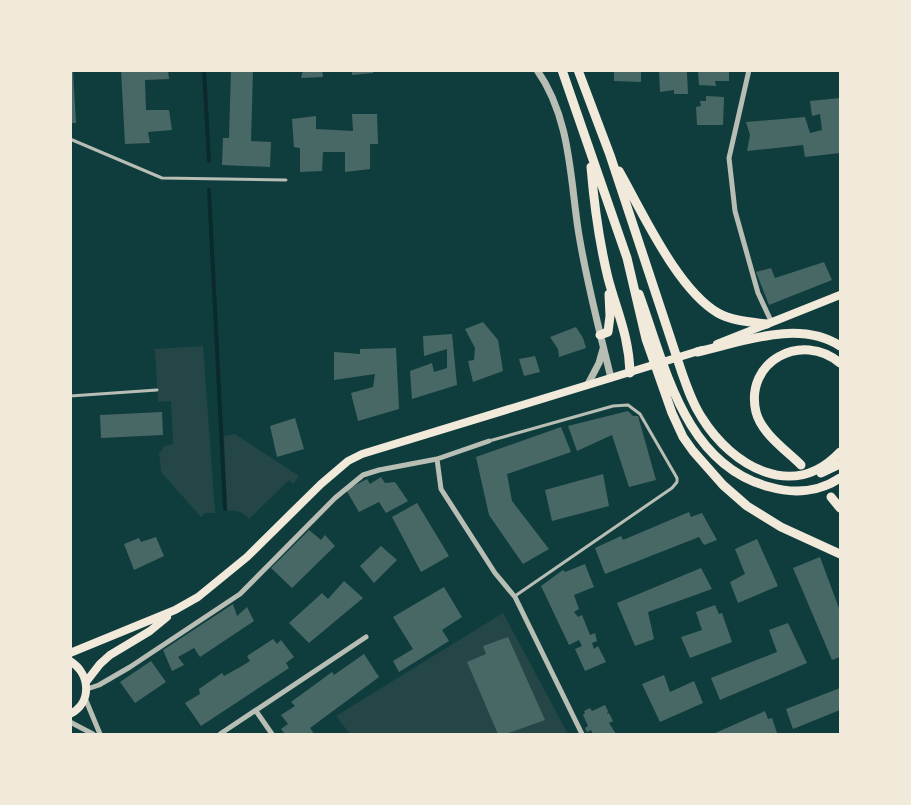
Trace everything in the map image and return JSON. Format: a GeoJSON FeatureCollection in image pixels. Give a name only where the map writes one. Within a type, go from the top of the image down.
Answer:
{"type":"FeatureCollection","features":[{"type":"Feature","properties":{"kind":"highway"},"geometry":{"type":"LineString","coordinates":[[562,70],[627,258],[650,338],[683,437],[693,452],[723,485],[747,506],[782,527],[840,554]]}},
{"type":"Feature","properties":{"kind":"highway"},"geometry":{"type":"LineString","coordinates":[[579,70],[610,155],[681,370],[692,401],[702,418],[726,446],[758,469],[779,476],[795,477],[833,469],[840,464]]}},
{"type":"Feature","properties":{"kind":"highway"},"geometry":{"type":"LineString","coordinates":[[590,153],[599,234],[609,279],[627,340],[630,373]]}},
{"type":"Feature","properties":{"kind":"highway"},"geometry":{"type":"LineString","coordinates":[[610,155],[677,272],[689,288],[718,313],[734,319],[770,324]]}},
{"type":"Feature","properties":{"kind":"highway"},"geometry":{"type":"LineString","coordinates":[[600,335],[608,332],[609,279]]}},
{"type":"Feature","properties":{"kind":"highway"},"geometry":{"type":"LineString","coordinates":[[697,352],[785,333],[816,334],[840,346]]}},
{"type":"Feature","properties":{"kind":"highway"},"geometry":{"type":"LineString","coordinates":[[801,465],[765,429],[756,414],[756,385],[771,362],[793,349],[809,348],[826,353],[840,363]]}},
{"type":"Feature","properties":{"kind":"highway"},"geometry":{"type":"LineString","coordinates":[[664,377],[690,425],[718,458],[736,473],[760,485],[784,491],[818,489],[840,478]]}},
{"type":"Feature","properties":{"kind":"highway"},"geometry":{"type":"LineString","coordinates":[[807,475],[823,468],[840,452]]}},
{"type":"Feature","properties":{"kind":"highway"},"geometry":{"type":"LineString","coordinates":[[831,497],[840,508]]}},
{"type":"Feature","properties":{"kind":"main road"},"geometry":{"type":"LineString","coordinates":[[70,653],[175,610],[198,597],[247,557],[321,484],[348,461],[362,454],[697,352],[840,295]]}},
{"type":"Feature","properties":{"kind":"main road"},"geometry":{"type":"LineString","coordinates":[[70,714],[81,706],[86,689],[100,664],[110,655],[150,631],[175,610]]}},
{"type":"Feature","properties":{"kind":"main road"},"geometry":{"type":"LineString","coordinates":[[70,662],[79,668],[86,689]]}},
{"type":"Feature","properties":{"kind":"street"},"geometry":{"type":"LineString","coordinates":[[537,70],[555,102],[569,150],[578,229],[591,298],[611,378]]}},
{"type":"Feature","properties":{"kind":"street"},"geometry":{"type":"LineString","coordinates":[[749,70],[729,158],[735,211],[758,294],[770,324]]}},
{"type":"Feature","properties":{"kind":"street"},"geometry":{"type":"LineString","coordinates":[[588,384],[599,363],[603,346]]}},
{"type":"Feature","properties":{"kind":"street"},"geometry":{"type":"LineString","coordinates":[[100,735],[86,689],[99,685],[130,668],[240,594],[335,498],[363,475],[436,459],[489,441]]}},
{"type":"Feature","properties":{"kind":"street"},"geometry":{"type":"LineString","coordinates":[[436,459],[441,489],[495,573],[515,597],[582,735]]}},
{"type":"Feature","properties":{"kind":"street"},"geometry":{"type":"LineString","coordinates":[[220,735],[366,637]]}},
{"type":"Feature","properties":{"kind":"street"},"geometry":{"type":"LineString","coordinates":[[255,711],[272,735]]}},
{"type":"Feature","properties":{"kind":"street"},"geometry":{"type":"LineString","coordinates":[[70,722],[93,735]]}},
{"type":"Feature","properties":{"kind":"lane"},"geometry":{"type":"LineString","coordinates":[[70,139],[162,178],[286,180]]}},
{"type":"Feature","properties":{"kind":"lane"},"geometry":{"type":"LineString","coordinates":[[70,396],[158,390]]}},
{"type":"Feature","properties":{"kind":"lane"},"geometry":{"type":"LineString","coordinates":[[489,441],[612,406],[628,405],[640,414],[677,478],[677,482],[664,494],[515,597]]}},
{"type":"Feature","properties":{"kind":"shaded area"},"geometry":{"type":"Polygon","coordinates":[[[203,346],[215,513],[205,513],[201,517],[161,472],[159,452],[163,447],[173,444],[171,401],[158,402],[155,349],[203,346]]]}},
{"type":"Feature","properties":{"kind":"shaded area"},"geometry":{"type":"Polygon","coordinates":[[[235,434],[299,476],[293,484],[289,480],[249,519],[240,512],[227,511],[224,436],[235,434]]]}},
{"type":"Feature","properties":{"kind":"shaded area"},"geometry":{"type":"Polygon","coordinates":[[[503,613],[568,734],[350,734],[336,716],[503,613]]]}},
{"type":"Feature","properties":{"kind":"building"},"geometry":{"type":"Polygon","coordinates":[[[70,70],[73,70],[76,123],[70,123],[70,70]]]}},
{"type":"Feature","properties":{"kind":"building"},"geometry":{"type":"Polygon","coordinates":[[[121,70],[168,70],[169,79],[145,80],[146,110],[169,110],[172,130],[148,132],[150,143],[125,144],[121,70]]]}},
{"type":"Feature","properties":{"kind":"building"},"geometry":{"type":"Polygon","coordinates":[[[231,70],[253,70],[251,141],[271,142],[270,167],[222,165],[223,138],[229,138],[231,70]]]}},
{"type":"Feature","properties":{"kind":"building"},"geometry":{"type":"Polygon","coordinates":[[[303,70],[322,70],[323,77],[301,78],[303,70]]]}},
{"type":"Feature","properties":{"kind":"building"},"geometry":{"type":"Polygon","coordinates":[[[352,70],[373,70],[373,73],[352,75],[352,70]]]}},
{"type":"Feature","properties":{"kind":"building"},"geometry":{"type":"Polygon","coordinates":[[[614,70],[641,70],[641,82],[614,81],[614,70]]]}},
{"type":"Feature","properties":{"kind":"building"},"geometry":{"type":"Polygon","coordinates":[[[659,70],[687,72],[688,94],[674,94],[674,90],[660,92],[659,70]]]}},
{"type":"Feature","properties":{"kind":"building"},"geometry":{"type":"Polygon","coordinates":[[[698,70],[729,70],[729,81],[715,81],[716,86],[699,85],[698,70]]]}},
{"type":"Feature","properties":{"kind":"building"},"geometry":{"type":"Polygon","coordinates":[[[706,96],[724,97],[723,125],[697,125],[696,107],[701,106],[700,101],[706,101],[706,96]]]}},
{"type":"Feature","properties":{"kind":"building"},"geometry":{"type":"Polygon","coordinates":[[[840,98],[840,153],[805,157],[803,145],[747,151],[750,135],[746,122],[805,117],[810,133],[822,130],[820,114],[812,116],[810,101],[840,98]]]}},
{"type":"Feature","properties":{"kind":"building"},"geometry":{"type":"Polygon","coordinates":[[[352,114],[377,114],[378,144],[370,144],[370,169],[345,172],[345,152],[323,152],[322,171],[300,172],[300,148],[294,147],[292,119],[316,116],[316,129],[353,131],[352,114]]]}},
{"type":"Feature","properties":{"kind":"building"},"geometry":{"type":"Polygon","coordinates":[[[824,262],[832,280],[769,305],[756,272],[771,268],[775,278],[824,262]]]}},
{"type":"Feature","properties":{"kind":"building"},"geometry":{"type":"Polygon","coordinates":[[[483,322],[498,340],[503,371],[473,382],[468,361],[474,360],[475,348],[465,329],[483,322]]]}},
{"type":"Feature","properties":{"kind":"building"},"geometry":{"type":"Polygon","coordinates":[[[576,327],[586,348],[559,357],[558,349],[550,337],[576,327]]]}},
{"type":"Feature","properties":{"kind":"building"},"geometry":{"type":"Polygon","coordinates":[[[452,334],[457,385],[412,399],[410,371],[432,363],[434,372],[447,368],[447,349],[424,356],[423,336],[452,334]]]}},
{"type":"Feature","properties":{"kind":"building"},"geometry":{"type":"Polygon","coordinates":[[[396,348],[399,409],[358,421],[351,393],[373,387],[375,374],[334,380],[334,352],[360,354],[360,349],[396,348]]]}},
{"type":"Feature","properties":{"kind":"building"},"geometry":{"type":"Polygon","coordinates":[[[535,356],[540,372],[524,376],[519,359],[535,356]]]}},
{"type":"Feature","properties":{"kind":"building"},"geometry":{"type":"Polygon","coordinates":[[[628,411],[633,416],[638,416],[656,480],[629,487],[612,435],[577,451],[568,426],[628,411]]]}},
{"type":"Feature","properties":{"kind":"building"},"geometry":{"type":"Polygon","coordinates":[[[162,412],[163,435],[101,438],[100,415],[162,412]]]}},
{"type":"Feature","properties":{"kind":"building"},"geometry":{"type":"Polygon","coordinates":[[[295,418],[304,449],[277,457],[270,426],[295,418]]]}},
{"type":"Feature","properties":{"kind":"building"},"geometry":{"type":"Polygon","coordinates":[[[561,427],[571,452],[507,474],[512,501],[549,549],[523,564],[489,515],[476,457],[561,427]]]}},
{"type":"Feature","properties":{"kind":"building"},"geometry":{"type":"Polygon","coordinates":[[[603,474],[609,506],[552,521],[545,490],[603,474]]]}},
{"type":"Feature","properties":{"kind":"building"},"geometry":{"type":"Polygon","coordinates":[[[381,477],[385,483],[395,482],[408,501],[386,513],[379,502],[359,512],[346,490],[367,479],[370,484],[381,477]]]}},
{"type":"Feature","properties":{"kind":"building"},"geometry":{"type":"Polygon","coordinates":[[[417,503],[449,556],[421,572],[392,517],[417,503]]]}},
{"type":"Feature","properties":{"kind":"building"},"geometry":{"type":"Polygon","coordinates":[[[689,512],[691,517],[702,513],[717,540],[704,545],[699,537],[605,574],[595,548],[621,536],[623,540],[689,512]]]}},
{"type":"Feature","properties":{"kind":"building"},"geometry":{"type":"Polygon","coordinates":[[[309,530],[321,540],[325,535],[335,546],[292,588],[271,568],[309,530]]]}},
{"type":"Feature","properties":{"kind":"building"},"geometry":{"type":"Polygon","coordinates":[[[156,537],[164,556],[134,570],[124,544],[139,538],[141,542],[156,537]]]}},
{"type":"Feature","properties":{"kind":"building"},"geometry":{"type":"Polygon","coordinates":[[[757,539],[778,586],[738,603],[730,582],[745,574],[735,549],[757,539]]]}},
{"type":"Feature","properties":{"kind":"building"},"geometry":{"type":"Polygon","coordinates":[[[381,546],[397,560],[374,583],[360,566],[381,546]]]}},
{"type":"Feature","properties":{"kind":"building"},"geometry":{"type":"Polygon","coordinates":[[[820,557],[840,611],[840,657],[832,660],[793,568],[820,557]]]}},
{"type":"Feature","properties":{"kind":"building"},"geometry":{"type":"Polygon","coordinates":[[[585,564],[594,587],[574,595],[579,609],[574,612],[578,617],[582,615],[590,635],[595,633],[597,641],[592,643],[594,649],[598,646],[606,662],[585,671],[575,649],[582,646],[579,640],[569,645],[541,586],[563,570],[565,572],[585,564]]]}},
{"type":"Feature","properties":{"kind":"building"},"geometry":{"type":"Polygon","coordinates":[[[701,568],[712,589],[648,612],[654,639],[635,646],[617,603],[701,568]]]}},
{"type":"Feature","properties":{"kind":"building"},"geometry":{"type":"Polygon","coordinates":[[[344,581],[363,598],[309,643],[289,623],[322,593],[328,599],[344,581]]]}},
{"type":"Feature","properties":{"kind":"building"},"geometry":{"type":"Polygon","coordinates":[[[444,587],[462,617],[442,630],[449,641],[399,672],[393,661],[413,649],[393,617],[444,587]]]}},
{"type":"Feature","properties":{"kind":"building"},"geometry":{"type":"Polygon","coordinates":[[[233,604],[237,616],[247,607],[254,621],[200,657],[194,648],[178,657],[184,665],[172,671],[163,650],[233,604]]]}},
{"type":"Feature","properties":{"kind":"building"},"geometry":{"type":"Polygon","coordinates":[[[715,605],[719,614],[722,613],[732,642],[690,658],[681,637],[702,630],[696,612],[715,605]]]}},
{"type":"Feature","properties":{"kind":"building"},"geometry":{"type":"Polygon","coordinates":[[[788,623],[807,663],[720,700],[711,678],[777,652],[769,630],[788,623]]]}},
{"type":"Feature","properties":{"kind":"building"},"geometry":{"type":"Polygon","coordinates":[[[508,637],[545,720],[506,734],[498,734],[467,662],[486,654],[483,646],[508,637]]]}},
{"type":"Feature","properties":{"kind":"building"},"geometry":{"type":"Polygon","coordinates":[[[273,639],[277,644],[281,640],[294,657],[286,663],[289,668],[201,726],[185,703],[200,694],[199,689],[222,673],[224,676],[250,661],[247,656],[273,639]]]}},
{"type":"Feature","properties":{"kind":"building"},"geometry":{"type":"Polygon","coordinates":[[[364,654],[379,677],[310,728],[314,734],[285,734],[281,729],[288,724],[281,715],[295,706],[291,702],[332,672],[334,675],[364,654]]]}},
{"type":"Feature","properties":{"kind":"building"},"geometry":{"type":"Polygon","coordinates":[[[151,661],[166,682],[135,703],[120,682],[151,661]]]}},
{"type":"Feature","properties":{"kind":"building"},"geometry":{"type":"Polygon","coordinates":[[[664,675],[670,692],[694,681],[703,703],[660,722],[642,684],[664,675]]]}},
{"type":"Feature","properties":{"kind":"building"},"geometry":{"type":"Polygon","coordinates":[[[840,688],[840,710],[793,729],[786,709],[840,688]]]}},
{"type":"Feature","properties":{"kind":"building"},"geometry":{"type":"Polygon","coordinates":[[[605,705],[607,714],[609,713],[613,721],[609,723],[616,734],[593,734],[591,730],[587,732],[585,728],[588,726],[583,715],[584,711],[590,708],[592,711],[605,705]]]}},
{"type":"Feature","properties":{"kind":"building"},"geometry":{"type":"Polygon","coordinates":[[[765,711],[768,719],[772,718],[777,733],[713,734],[765,711]]]}},
{"type":"Feature","properties":{"kind":"waterway"},"geometry":{"type":"LineString","coordinates":[[204,70],[209,161]]}},
{"type":"Feature","properties":{"kind":"waterway"},"geometry":{"type":"LineString","coordinates":[[209,190],[225,509]]}}]}
